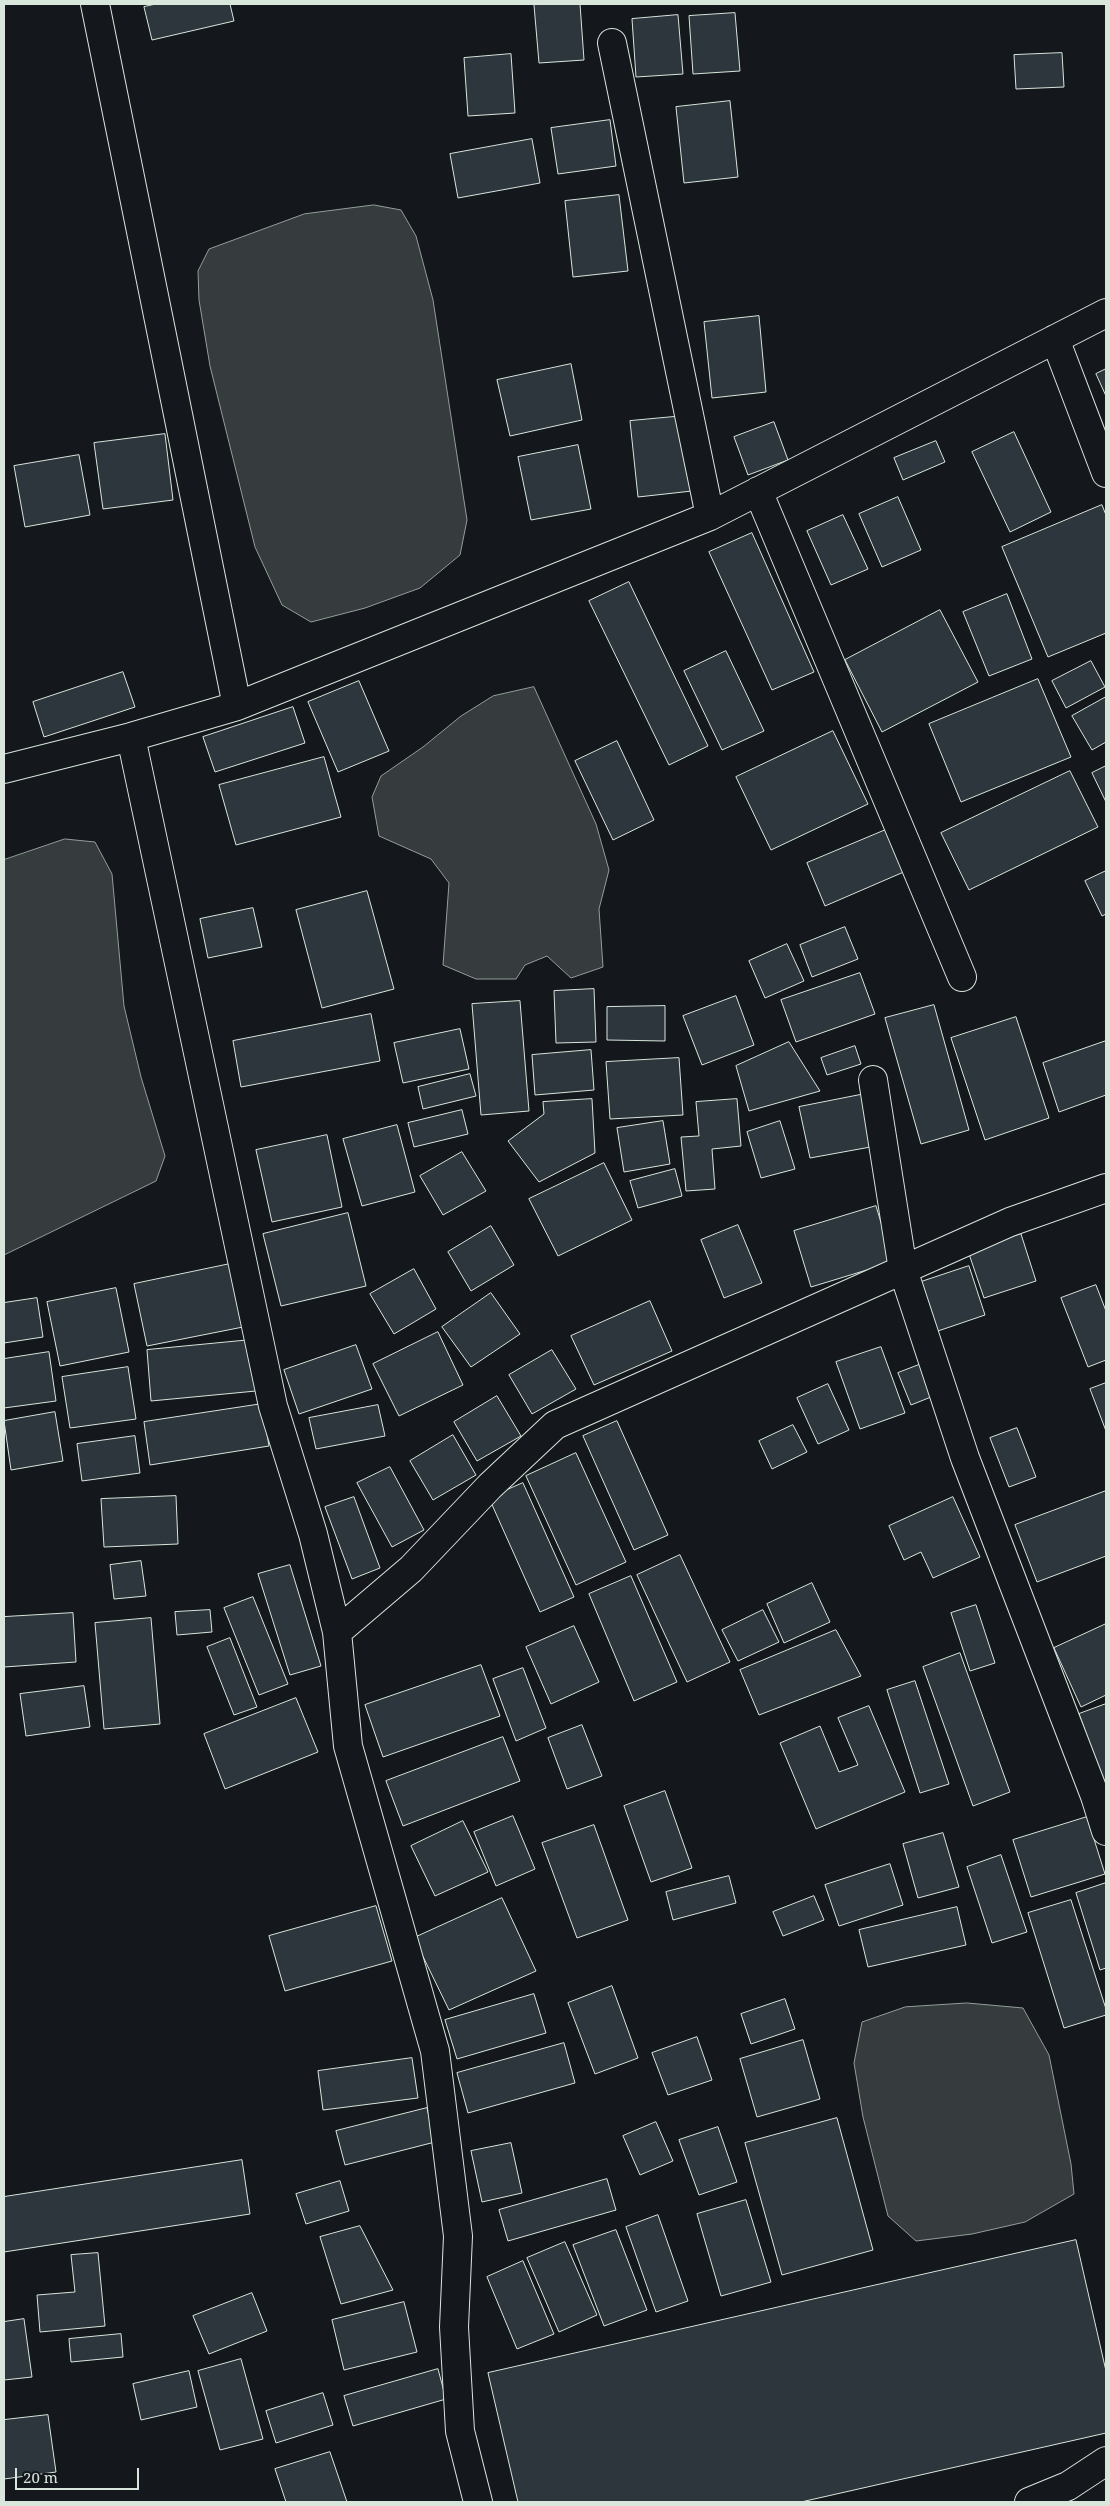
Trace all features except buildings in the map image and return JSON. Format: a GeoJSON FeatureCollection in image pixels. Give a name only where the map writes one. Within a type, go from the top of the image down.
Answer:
{"type":"FeatureCollection","features":[{"type":"Feature","properties":{"kind":"street"},"geometry":{"type":"LineString","coordinates":[[95,4],[237,706]]}},
{"type":"Feature","properties":{"kind":"street"},"geometry":{"type":"LineString","coordinates":[[612,43],[710,516]]}},
{"type":"Feature","properties":{"kind":"street"},"geometry":{"type":"LineString","coordinates":[[4,769],[131,737],[237,706],[710,516],[1106,313]]}},
{"type":"Feature","properties":{"kind":"street"},"geometry":{"type":"LineString","coordinates":[[1055,339],[1106,474]]}},
{"type":"Feature","properties":{"kind":"street"},"geometry":{"type":"LineString","coordinates":[[758,492],[962,977]]}},
{"type":"Feature","properties":{"kind":"street"},"geometry":{"type":"LineString","coordinates":[[131,737],[274,1406],[313,1534],[336,1632],[348,1746],[435,2051],[458,2236],[454,2328],[460,2430],[478,2502]]}},
{"type":"Feature","properties":{"kind":"street"},"geometry":{"type":"LineString","coordinates":[[873,1080],[903,1270],[965,1458],[1096,1796],[1106,1831]]}},
{"type":"Feature","properties":{"kind":"street"},"geometry":{"type":"LineString","coordinates":[[336,1632],[411,1569],[490,1486],[556,1425],[1010,1222],[1106,1188]]}},
{"type":"Feature","properties":{"kind":"street"},"geometry":{"type":"LineString","coordinates":[[1029,2502],[1068,2486],[1106,2461]]}},
{"type":"Feature","properties":{"kind":"shaded area"},"geometry":{"type":"Polygon","coordinates":[[[374,205],[401,210],[416,236],[433,300],[467,520],[460,555],[420,588],[365,608],[311,622],[282,605],[255,547],[210,366],[199,300],[198,271],[209,249],[304,214],[374,205]]]}},
{"type":"Feature","properties":{"kind":"shaded area"},"geometry":{"type":"Polygon","coordinates":[[[534,687],[596,824],[609,870],[599,909],[603,967],[571,978],[547,956],[525,965],[516,979],[476,979],[443,965],[449,883],[431,859],[379,836],[372,797],[381,776],[423,747],[461,716],[493,696],[534,687]]]}},
{"type":"Feature","properties":{"kind":"shaded area"},"geometry":{"type":"Polygon","coordinates":[[[65,839],[95,842],[112,874],[124,1006],[141,1077],[165,1156],[156,1181],[4,1255],[4,860],[65,839]]]}},
{"type":"Feature","properties":{"kind":"shaded area"},"geometry":{"type":"Polygon","coordinates":[[[967,2003],[1023,2008],[1049,2055],[1071,2164],[1074,2194],[1025,2222],[972,2234],[916,2241],[888,2216],[863,2117],[854,2063],[862,2022],[905,2007],[967,2003]]]}}]}
